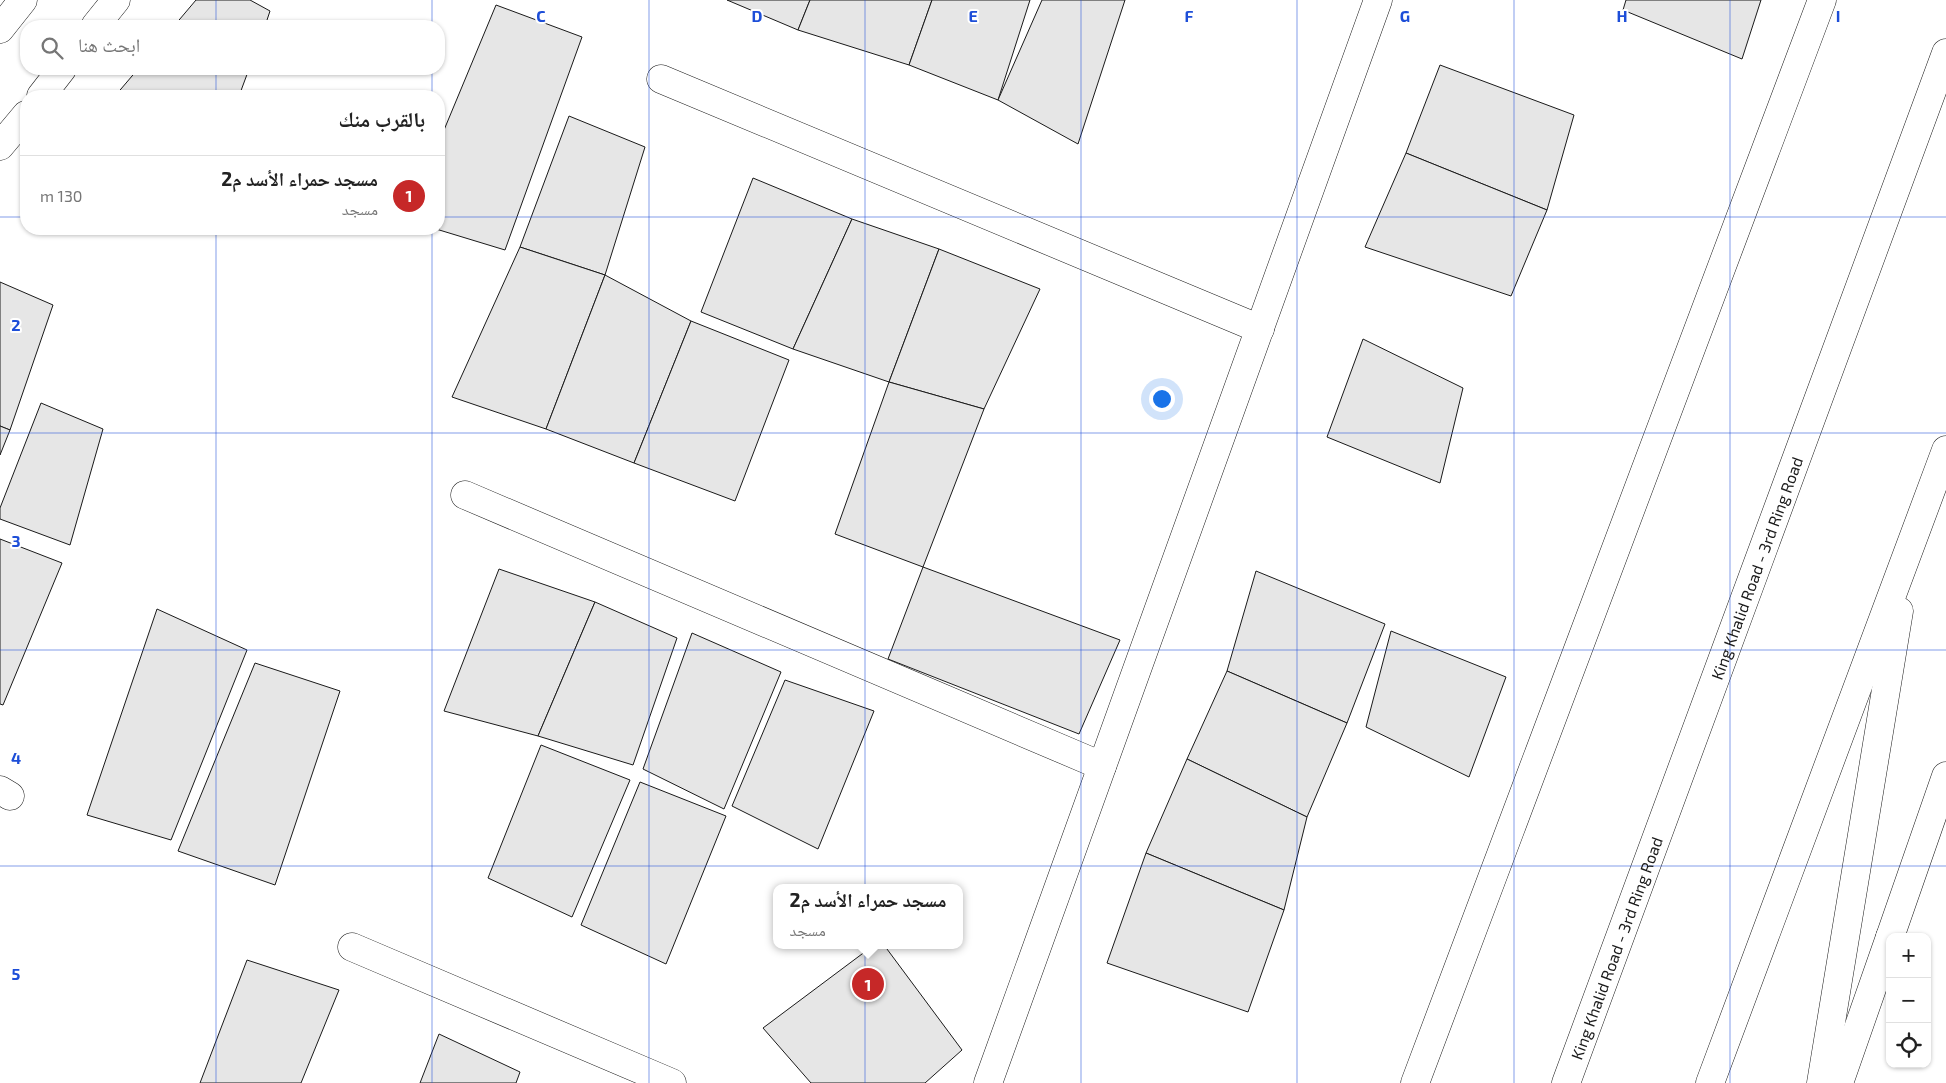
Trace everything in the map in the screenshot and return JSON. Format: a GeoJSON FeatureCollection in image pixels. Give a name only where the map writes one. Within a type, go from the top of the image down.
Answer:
{"type":"FeatureCollection","features":[{"type":"Feature","properties":{"kind":"main road"},"geometry":{"type":"LineString","coordinates":[[0,30],[23,0]]}},
{"type":"Feature","properties":{"kind":"main road"},"geometry":{"type":"LineString","coordinates":[[100,20],[116,0]]}},
{"type":"Feature","properties":{"kind":"main road"},"geometry":{"type":"LineString","coordinates":[[988,1083],[1378,0]]}},
{"type":"Feature","properties":{"kind":"main road"},"geometry":{"type":"LineString","coordinates":[[1415,1083],[1822,0]]}},
{"type":"Feature","properties":{"kind":"main road","name":"King Khalid Road - 3rd Ring Road"},"geometry":{"type":"LineString","coordinates":[[1566,1083],[1946,53]]}},
{"type":"Feature","properties":{"kind":"main road"},"geometry":{"type":"LineString","coordinates":[[46,90],[57,75]]}},
{"type":"Feature","properties":{"kind":"main road"},"geometry":{"type":"LineString","coordinates":[[661,79],[1260,330]]}},
{"type":"Feature","properties":{"kind":"main road"},"geometry":{"type":"LineString","coordinates":[[0,146],[20,122]]}},
{"type":"Feature","properties":{"kind":"main road"},"geometry":{"type":"LineString","coordinates":[[1710,1083],[1946,450]]}},
{"type":"Feature","properties":{"kind":"main road"},"geometry":{"type":"LineString","coordinates":[[466,495],[1102,766]]}},
{"type":"Feature","properties":{"kind":"main road"},"geometry":{"type":"LineString","coordinates":[[1822,1083],[1909,549]]}},
{"type":"Feature","properties":{"kind":"main road"},"geometry":{"type":"LineString","coordinates":[[1891,933],[1946,776]]}},
{"type":"Feature","properties":{"kind":"main road"},"geometry":{"type":"LineString","coordinates":[[352,947],[672,1083]]}},
{"type":"Feature","properties":{"kind":"main road"},"geometry":{"type":"LineString","coordinates":[[1839,1083],[1886,948]]}},
{"type":"Feature","properties":{"kind":"building"},"geometry":{"type":"Polygon","coordinates":[[[196,0],[250,0],[270,11],[267,20],[179,20],[196,0]]]}},
{"type":"Feature","properties":{"kind":"building"},"geometry":{"type":"Polygon","coordinates":[[[727,0],[810,0],[798,30],[727,0]]]}},
{"type":"Feature","properties":{"kind":"building"},"geometry":{"type":"Polygon","coordinates":[[[810,0],[932,0],[909,65],[798,30],[810,0]]]}},
{"type":"Feature","properties":{"kind":"building"},"geometry":{"type":"Polygon","coordinates":[[[932,0],[1030,0],[998,100],[909,65],[932,0]]]}},
{"type":"Feature","properties":{"kind":"building"},"geometry":{"type":"Polygon","coordinates":[[[1042,0],[1125,0],[1078,144],[998,100],[1042,0]]]}},
{"type":"Feature","properties":{"kind":"building"},"geometry":{"type":"Polygon","coordinates":[[[1626,0],[1761,0],[1742,59],[1623,10],[1626,0]]]}},
{"type":"Feature","properties":{"kind":"building"},"geometry":{"type":"Polygon","coordinates":[[[496,5],[582,37],[505,250],[445,232],[445,128],[496,5]]]}},
{"type":"Feature","properties":{"kind":"building"},"geometry":{"type":"Polygon","coordinates":[[[1440,65],[1574,115],[1547,210],[1406,153],[1440,65]]]}},
{"type":"Feature","properties":{"kind":"building"},"geometry":{"type":"Polygon","coordinates":[[[133,75],[247,75],[241,90],[120,90],[133,75]]]}},
{"type":"Feature","properties":{"kind":"building"},"geometry":{"type":"Polygon","coordinates":[[[569,116],[645,147],[605,275],[520,247],[569,116]]]}},
{"type":"Feature","properties":{"kind":"building"},"geometry":{"type":"Polygon","coordinates":[[[1406,153],[1547,210],[1511,296],[1365,247],[1406,153]]]}},
{"type":"Feature","properties":{"kind":"building"},"geometry":{"type":"Polygon","coordinates":[[[753,178],[852,219],[793,349],[701,312],[753,178]]]}},
{"type":"Feature","properties":{"kind":"building"},"geometry":{"type":"Polygon","coordinates":[[[852,219],[939,249],[889,382],[793,349],[852,219]]]}},
{"type":"Feature","properties":{"kind":"building"},"geometry":{"type":"Polygon","coordinates":[[[520,247],[605,275],[546,429],[452,397],[520,247]]]}},
{"type":"Feature","properties":{"kind":"building"},"geometry":{"type":"Polygon","coordinates":[[[939,249],[1040,289],[984,409],[889,382],[939,249]]]}},
{"type":"Feature","properties":{"kind":"building"},"geometry":{"type":"Polygon","coordinates":[[[605,275],[691,321],[634,463],[546,429],[605,275]]]}},
{"type":"Feature","properties":{"kind":"building"},"geometry":{"type":"Polygon","coordinates":[[[0,282],[53,305],[10,430],[0,426],[0,282]]]}},
{"type":"Feature","properties":{"kind":"building"},"geometry":{"type":"Polygon","coordinates":[[[691,321],[789,360],[735,501],[634,463],[691,321]]]}},
{"type":"Feature","properties":{"kind":"building"},"geometry":{"type":"Polygon","coordinates":[[[1363,339],[1463,388],[1440,483],[1327,437],[1363,339]]]}},
{"type":"Feature","properties":{"kind":"building"},"geometry":{"type":"Polygon","coordinates":[[[889,382],[984,409],[923,567],[835,534],[889,382]]]}},
{"type":"Feature","properties":{"kind":"building"},"geometry":{"type":"Polygon","coordinates":[[[41,403],[103,429],[70,545],[0,519],[0,508],[41,403]]]}},
{"type":"Feature","properties":{"kind":"building"},"geometry":{"type":"Polygon","coordinates":[[[0,426],[10,430],[0,455],[0,426]]]}},
{"type":"Feature","properties":{"kind":"building"},"geometry":{"type":"Polygon","coordinates":[[[0,539],[62,563],[3,705],[0,704],[0,539]]]}},
{"type":"Feature","properties":{"kind":"building"},"geometry":{"type":"Polygon","coordinates":[[[923,567],[1120,640],[1079,734],[888,659],[923,567]]]}},
{"type":"Feature","properties":{"kind":"building"},"geometry":{"type":"Polygon","coordinates":[[[499,569],[595,602],[538,736],[444,711],[499,569]]]}},
{"type":"Feature","properties":{"kind":"building"},"geometry":{"type":"Polygon","coordinates":[[[1256,571],[1385,624],[1347,723],[1227,671],[1256,571]]]}},
{"type":"Feature","properties":{"kind":"building"},"geometry":{"type":"Polygon","coordinates":[[[595,602],[677,638],[633,765],[538,736],[595,602]]]}},
{"type":"Feature","properties":{"kind":"building"},"geometry":{"type":"Polygon","coordinates":[[[157,609],[247,650],[171,840],[87,815],[157,609]]]}},
{"type":"Feature","properties":{"kind":"building"},"geometry":{"type":"Polygon","coordinates":[[[1391,631],[1506,677],[1469,777],[1366,727],[1391,631]]]}},
{"type":"Feature","properties":{"kind":"building"},"geometry":{"type":"Polygon","coordinates":[[[692,633],[781,672],[724,809],[643,769],[692,633]]]}},
{"type":"Feature","properties":{"kind":"building"},"geometry":{"type":"Polygon","coordinates":[[[255,663],[340,691],[275,885],[178,851],[255,663]]]}},
{"type":"Feature","properties":{"kind":"building"},"geometry":{"type":"Polygon","coordinates":[[[1227,671],[1347,723],[1307,817],[1187,759],[1227,671]]]}},
{"type":"Feature","properties":{"kind":"building"},"geometry":{"type":"Polygon","coordinates":[[[785,680],[874,711],[818,849],[732,806],[785,680]]]}},
{"type":"Feature","properties":{"kind":"building"},"geometry":{"type":"Polygon","coordinates":[[[541,745],[630,780],[572,917],[488,878],[541,745]]]}},
{"type":"Feature","properties":{"kind":"building"},"geometry":{"type":"Polygon","coordinates":[[[1187,759],[1307,817],[1284,910],[1146,853],[1187,759]]]}},
{"type":"Feature","properties":{"kind":"building"},"geometry":{"type":"Polygon","coordinates":[[[640,782],[726,816],[666,964],[581,925],[640,782]]]}},
{"type":"Feature","properties":{"kind":"building"},"geometry":{"type":"Polygon","coordinates":[[[1146,853],[1284,910],[1248,1012],[1107,963],[1146,853]]]}},
{"type":"Feature","properties":{"kind":"building"},"geometry":{"type":"Polygon","coordinates":[[[869,949],[887,949],[962,1050],[925,1083],[811,1083],[763,1028],[869,949]]]}},
{"type":"Feature","properties":{"kind":"building"},"geometry":{"type":"Polygon","coordinates":[[[247,960],[339,990],[301,1083],[200,1083],[247,960]]]}},
{"type":"Feature","properties":{"kind":"building"},"geometry":{"type":"Polygon","coordinates":[[[439,1034],[520,1072],[516,1083],[420,1083],[439,1034]]]}},
{"type":"Feature","properties":{"kind":"place","name":"مسجد حمراء الأسد م2"},"geometry":{"type":"Point","coordinates":[868,984]}}]}
